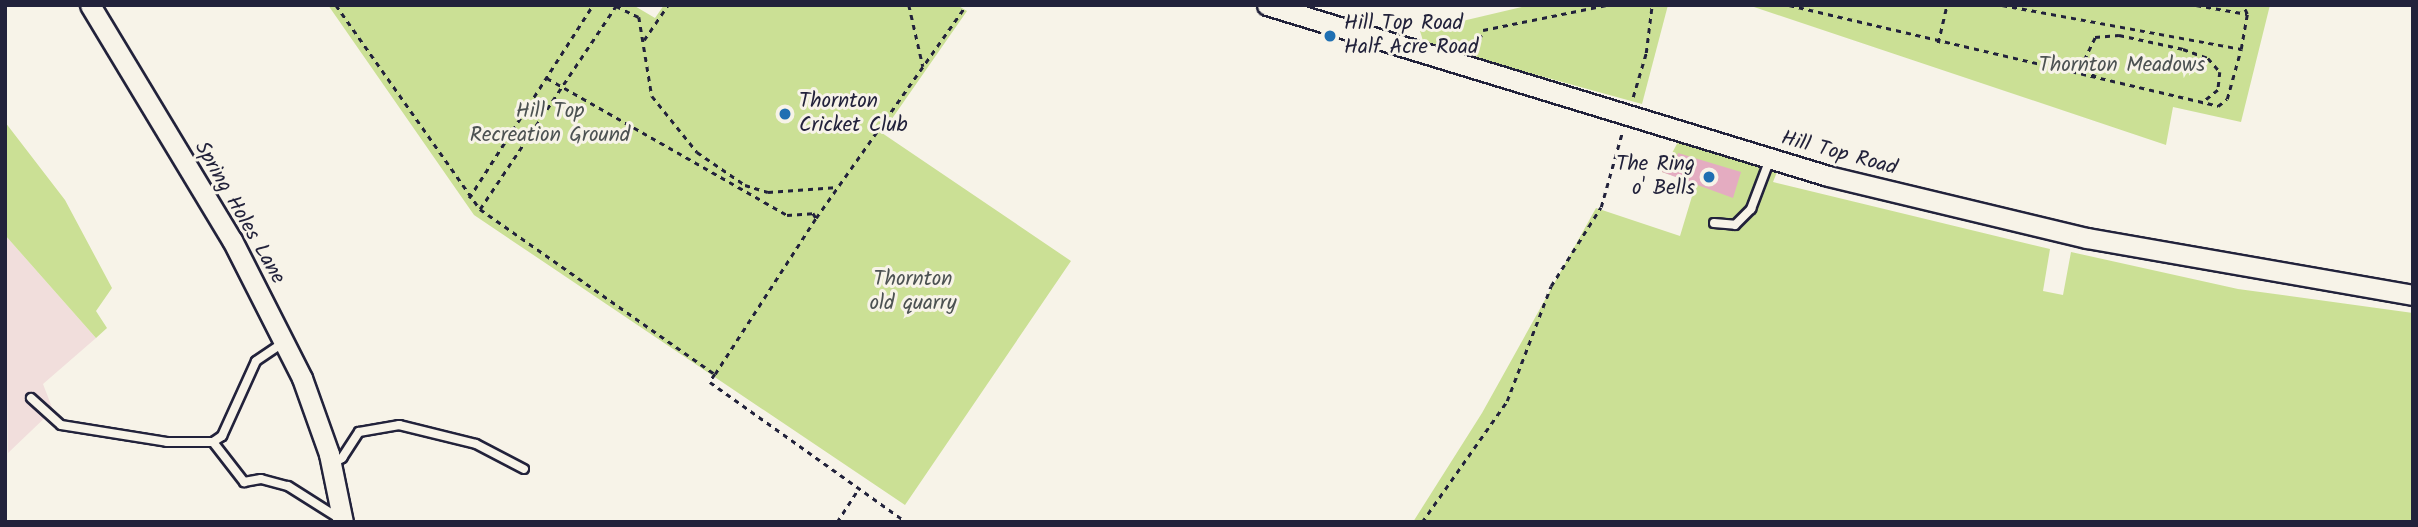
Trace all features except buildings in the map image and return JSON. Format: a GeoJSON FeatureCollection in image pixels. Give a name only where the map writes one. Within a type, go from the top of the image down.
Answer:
{"type":"FeatureCollection","features":[{"type":"Feature","properties":{"kind":"street","name":"Spring Holes Lane"},"geometry":{"type":"LineString","coordinates":[[90,5],[232,240],[284,342],[331,459],[342,521]]}},
{"type":"Feature","properties":{"kind":"street","name":"Hill Top Road"},"geometry":{"type":"LineString","coordinates":[[1267,5],[1628,113],[1770,159],[2087,238],[2413,295]]}},
{"type":"Feature","properties":{"kind":"lane"},"geometry":{"type":"LineString","coordinates":[[1714,223],[1735,225],[1751,209],[1770,159]]}},
{"type":"Feature","properties":{"kind":"lane"},"geometry":{"type":"LineString","coordinates":[[30,398],[61,425],[167,442],[213,442],[222,436],[256,361],[284,342]]}},
{"type":"Feature","properties":{"kind":"lane"},"geometry":{"type":"LineString","coordinates":[[331,459],[342,458],[359,432],[399,425],[476,444],[524,469]]}},
{"type":"Feature","properties":{"kind":"lane"},"geometry":{"type":"LineString","coordinates":[[213,442],[244,482],[261,479],[288,486],[342,521]]}},
{"type":"Feature","properties":{"kind":"path"},"geometry":{"type":"LineString","coordinates":[[336,5],[469,198],[480,209],[715,374]]}},
{"type":"Feature","properties":{"kind":"path"},"geometry":{"type":"LineString","coordinates":[[469,198],[593,5]]}},
{"type":"Feature","properties":{"kind":"path"},"geometry":{"type":"LineString","coordinates":[[644,40],[668,5]]}},
{"type":"Feature","properties":{"kind":"path"},"geometry":{"type":"LineString","coordinates":[[908,5],[922,66]]}},
{"type":"Feature","properties":{"kind":"path"},"geometry":{"type":"LineString","coordinates":[[906,522],[710,382],[816,218],[966,5]]}},
{"type":"Feature","properties":{"kind":"path"},"geometry":{"type":"LineString","coordinates":[[1469,66],[1483,30],[1607,5]]}},
{"type":"Feature","properties":{"kind":"path"},"geometry":{"type":"LineString","coordinates":[[1422,522],[1507,401],[1551,286],[1601,207],[1646,53],[1652,5]]}},
{"type":"Feature","properties":{"kind":"path"},"geometry":{"type":"LineString","coordinates":[[1789,5],[1938,43],[2218,106],[2227,99],[2241,49],[2247,13],[2243,5]]}},
{"type":"Feature","properties":{"kind":"path"},"geometry":{"type":"LineString","coordinates":[[1938,43],[1947,5]]}},
{"type":"Feature","properties":{"kind":"path"},"geometry":{"type":"LineString","coordinates":[[2002,5],[2241,49]]}},
{"type":"Feature","properties":{"kind":"path"},"geometry":{"type":"LineString","coordinates":[[2196,5],[2247,13]]}},
{"type":"Feature","properties":{"kind":"path"},"geometry":{"type":"LineString","coordinates":[[480,209],[616,6],[639,17],[652,96],[697,152],[745,185],[768,192],[838,187]]}},
{"type":"Feature","properties":{"kind":"path"},"geometry":{"type":"LineString","coordinates":[[2100,79],[2087,72],[2084,60],[2095,37],[2119,35],[2166,45],[2197,53],[2220,72],[2218,90],[2202,103]]}},
{"type":"Feature","properties":{"kind":"path"},"geometry":{"type":"LineString","coordinates":[[547,78],[787,215],[813,213],[816,218]]}},
{"type":"Feature","properties":{"kind":"path"},"geometry":{"type":"LineString","coordinates":[[837,522],[859,488]]}},
{"type":"Feature","properties":{"kind":"shaded area"},"geometry":{"type":"Polygon","coordinates":[[[5,235],[96,338],[43,384],[53,410],[8,453],[5,235]]]}},
{"type":"Feature","properties":{"kind":"green space"},"geometry":{"type":"Polygon","coordinates":[[[328,5],[633,5],[655,18],[664,5],[957,5],[967,11],[882,133],[1071,261],[905,505],[474,215],[328,5]]]}},
{"type":"Feature","properties":{"kind":"green space"},"geometry":{"type":"Polygon","coordinates":[[[1530,5],[1668,5],[1642,104],[1424,44],[1420,31],[1530,5]]]}},
{"type":"Feature","properties":{"kind":"green space","name":"Thornton Meadows"},"geometry":{"type":"Polygon","coordinates":[[[1748,5],[2270,5],[2241,122],[2173,107],[2166,145],[1748,5]]]}},
{"type":"Feature","properties":{"kind":"green space"},"geometry":{"type":"Polygon","coordinates":[[[5,122],[65,200],[112,288],[96,311],[107,328],[96,338],[5,235],[5,122]]]}},
{"type":"Feature","properties":{"kind":"green space"},"geometry":{"type":"Polygon","coordinates":[[[1679,140],[1777,172],[1773,182],[2050,249],[2043,291],[2063,295],[2071,252],[2238,289],[2413,313],[2413,522],[1413,522],[1482,413],[1596,208],[1680,236],[1696,183],[1662,172],[1679,140]]]}},
{"type":"Feature","properties":{"kind":"place","name":"Hill Top Road Half Acre Road"},"geometry":{"type":"Point","coordinates":[1330,36]}},
{"type":"Feature","properties":{"kind":"place","name":"Thornton Cricket Club"},"geometry":{"type":"Point","coordinates":[785,114]}},
{"type":"Feature","properties":{"kind":"place","name":"The Ring o' Bells"},"geometry":{"type":"Point","coordinates":[1709,177]}},
{"type":"Feature","properties":{"kind":"park label","name":"Hill Top Recreation Ground"},"geometry":{"type":"Point","coordinates":[550,124]}},
{"type":"Feature","properties":{"kind":"park label","name":"Thornton old quarry"},"geometry":{"type":"Point","coordinates":[913,292]}}]}
